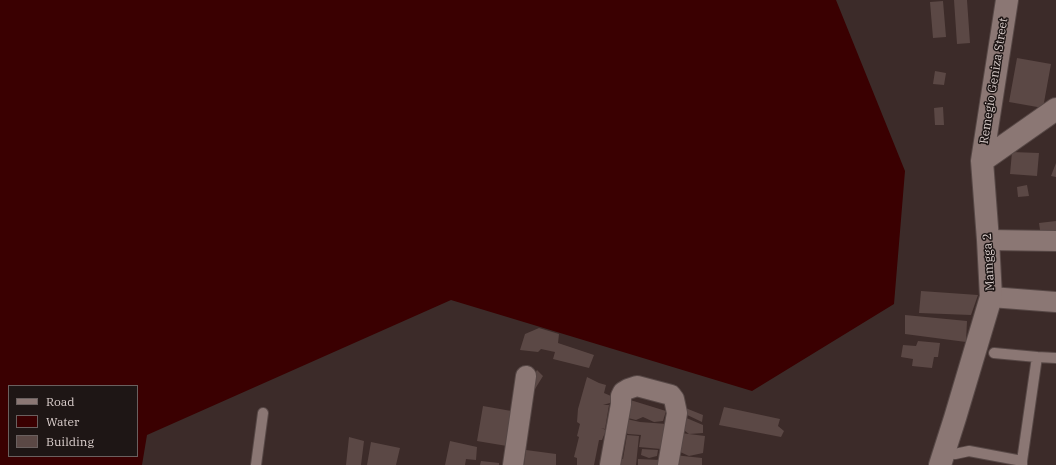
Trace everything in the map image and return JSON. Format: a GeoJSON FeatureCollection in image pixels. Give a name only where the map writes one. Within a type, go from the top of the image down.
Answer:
{"type":"FeatureCollection","features":[{"type":"Feature","properties":{"kind":"street","name":"Remegio Geniza Street"},"geometry":{"type":"LineString","coordinates":[[982,162],[1007,0]]}},
{"type":"Feature","properties":{"kind":"street"},"geometry":{"type":"LineString","coordinates":[[982,162],[1056,109]]}},
{"type":"Feature","properties":{"kind":"street","name":"Mamgga 2"},"geometry":{"type":"LineString","coordinates":[[982,162],[991,297],[1056,302]]}},
{"type":"Feature","properties":{"kind":"street"},"geometry":{"type":"LineString","coordinates":[[988,240],[1056,241]]}},
{"type":"Feature","properties":{"kind":"street"},"geometry":{"type":"LineString","coordinates":[[944,452],[991,297]]}},
{"type":"Feature","properties":{"kind":"street"},"geometry":{"type":"LineString","coordinates":[[513,465],[526,376]]}},
{"type":"Feature","properties":{"kind":"street"},"geometry":{"type":"LineString","coordinates":[[610,465],[621,404],[621,396],[623,392],[637,386],[671,394],[676,403],[676,413],[668,465]]}},
{"type":"Feature","properties":{"kind":"lane"},"geometry":{"type":"LineString","coordinates":[[994,353],[1056,358]]}},
{"type":"Feature","properties":{"kind":"lane"},"geometry":{"type":"LineString","coordinates":[[944,452],[960,443],[969,451],[1022,463],[1037,357]]}},
{"type":"Feature","properties":{"kind":"lane"},"geometry":{"type":"LineString","coordinates":[[256,465],[263,413]]}},
{"type":"Feature","properties":{"kind":"water"},"geometry":{"type":"Polygon","coordinates":[[[0,0],[836,0],[905,171],[894,304],[752,391],[451,300],[147,435],[142,465],[0,465],[0,0]]]}},
{"type":"Feature","properties":{"kind":"building"},"geometry":{"type":"Polygon","coordinates":[[[954,0],[967,0],[970,43],[957,44],[954,0]]]}},
{"type":"Feature","properties":{"kind":"building"},"geometry":{"type":"Polygon","coordinates":[[[943,1],[946,37],[933,38],[930,2],[943,1]]]}},
{"type":"Feature","properties":{"kind":"building"},"geometry":{"type":"Polygon","coordinates":[[[1017,58],[1051,64],[1043,108],[1009,102],[1017,58]]]}},
{"type":"Feature","properties":{"kind":"building"},"geometry":{"type":"Polygon","coordinates":[[[935,71],[946,73],[944,85],[933,84],[935,71]]]}},
{"type":"Feature","properties":{"kind":"building"},"geometry":{"type":"Polygon","coordinates":[[[943,107],[944,125],[935,125],[934,108],[943,107]]]}},
{"type":"Feature","properties":{"kind":"building"},"geometry":{"type":"Polygon","coordinates":[[[1012,152],[1039,153],[1037,176],[1010,174],[1012,152]]]}},
{"type":"Feature","properties":{"kind":"building"},"geometry":{"type":"Polygon","coordinates":[[[1056,163],[1056,177],[1051,176],[1056,163]]]}},
{"type":"Feature","properties":{"kind":"building"},"geometry":{"type":"Polygon","coordinates":[[[1027,185],[1029,196],[1018,197],[1017,187],[1027,185]]]}},
{"type":"Feature","properties":{"kind":"building"},"geometry":{"type":"Polygon","coordinates":[[[1056,221],[1056,236],[1041,237],[1039,223],[1056,221]]]}},
{"type":"Feature","properties":{"kind":"building"},"geometry":{"type":"Polygon","coordinates":[[[921,291],[978,295],[971,315],[919,313],[921,291]]]}},
{"type":"Feature","properties":{"kind":"building"},"geometry":{"type":"Polygon","coordinates":[[[905,315],[967,321],[966,342],[905,334],[905,315]]]}},
{"type":"Feature","properties":{"kind":"building"},"geometry":{"type":"Polygon","coordinates":[[[539,328],[559,334],[558,343],[594,355],[589,368],[553,359],[555,352],[541,349],[538,352],[520,350],[525,334],[539,328]]]}},
{"type":"Feature","properties":{"kind":"building"},"geometry":{"type":"Polygon","coordinates":[[[918,341],[940,343],[938,357],[934,357],[932,368],[912,366],[913,359],[901,357],[903,345],[916,346],[918,341]]]}},
{"type":"Feature","properties":{"kind":"building"},"geometry":{"type":"Polygon","coordinates":[[[537,370],[543,376],[535,389],[528,384],[537,370]]]}},
{"type":"Feature","properties":{"kind":"building"},"geometry":{"type":"Polygon","coordinates":[[[587,377],[606,385],[604,393],[611,396],[610,403],[603,405],[609,405],[605,429],[601,428],[606,430],[602,440],[599,440],[594,465],[577,465],[577,458],[574,457],[579,437],[577,436],[580,424],[577,422],[578,409],[587,377]]]}},
{"type":"Feature","properties":{"kind":"building"},"geometry":{"type":"Polygon","coordinates":[[[627,399],[666,411],[663,421],[654,422],[643,417],[636,420],[624,417],[627,399]]]}},
{"type":"Feature","properties":{"kind":"building"},"geometry":{"type":"Polygon","coordinates":[[[483,406],[517,412],[507,446],[477,441],[483,406]]]}},
{"type":"Feature","properties":{"kind":"building"},"geometry":{"type":"Polygon","coordinates":[[[683,407],[703,415],[702,422],[683,413],[683,407]]]}},
{"type":"Feature","properties":{"kind":"building"},"geometry":{"type":"Polygon","coordinates":[[[724,407],[780,419],[778,426],[784,431],[781,437],[719,425],[724,407]]]}},
{"type":"Feature","properties":{"kind":"building"},"geometry":{"type":"Polygon","coordinates":[[[684,417],[703,425],[703,433],[689,434],[681,428],[684,417]]]}},
{"type":"Feature","properties":{"kind":"building"},"geometry":{"type":"Polygon","coordinates":[[[622,418],[640,422],[667,424],[661,449],[639,447],[641,435],[628,434],[619,429],[622,418]]]}},
{"type":"Feature","properties":{"kind":"building"},"geometry":{"type":"Polygon","coordinates":[[[681,433],[705,436],[703,453],[689,456],[678,451],[681,433]]]}},
{"type":"Feature","properties":{"kind":"building"},"geometry":{"type":"Polygon","coordinates":[[[627,435],[639,436],[636,465],[612,465],[615,457],[623,459],[627,435]]]}},
{"type":"Feature","properties":{"kind":"building"},"geometry":{"type":"Polygon","coordinates":[[[349,437],[364,441],[361,465],[346,465],[349,437]]]}},
{"type":"Feature","properties":{"kind":"building"},"geometry":{"type":"Polygon","coordinates":[[[450,441],[477,447],[476,460],[466,459],[465,465],[445,465],[450,441]]]}},
{"type":"Feature","properties":{"kind":"building"},"geometry":{"type":"Polygon","coordinates":[[[371,442],[400,448],[396,465],[367,465],[371,442]]]}},
{"type":"Feature","properties":{"kind":"building"},"geometry":{"type":"Polygon","coordinates":[[[642,449],[658,450],[657,456],[649,458],[641,455],[642,449]]]}},
{"type":"Feature","properties":{"kind":"building"},"geometry":{"type":"Polygon","coordinates":[[[526,450],[556,454],[556,465],[524,465],[526,450]]]}},
{"type":"Feature","properties":{"kind":"building"},"geometry":{"type":"Polygon","coordinates":[[[674,455],[702,458],[702,465],[675,465],[674,455]]]}},
{"type":"Feature","properties":{"kind":"building"},"geometry":{"type":"Polygon","coordinates":[[[638,459],[660,460],[660,465],[638,465],[638,459]]]}},
{"type":"Feature","properties":{"kind":"building"},"geometry":{"type":"Polygon","coordinates":[[[481,461],[499,463],[499,465],[480,465],[481,461]]]}}]}
